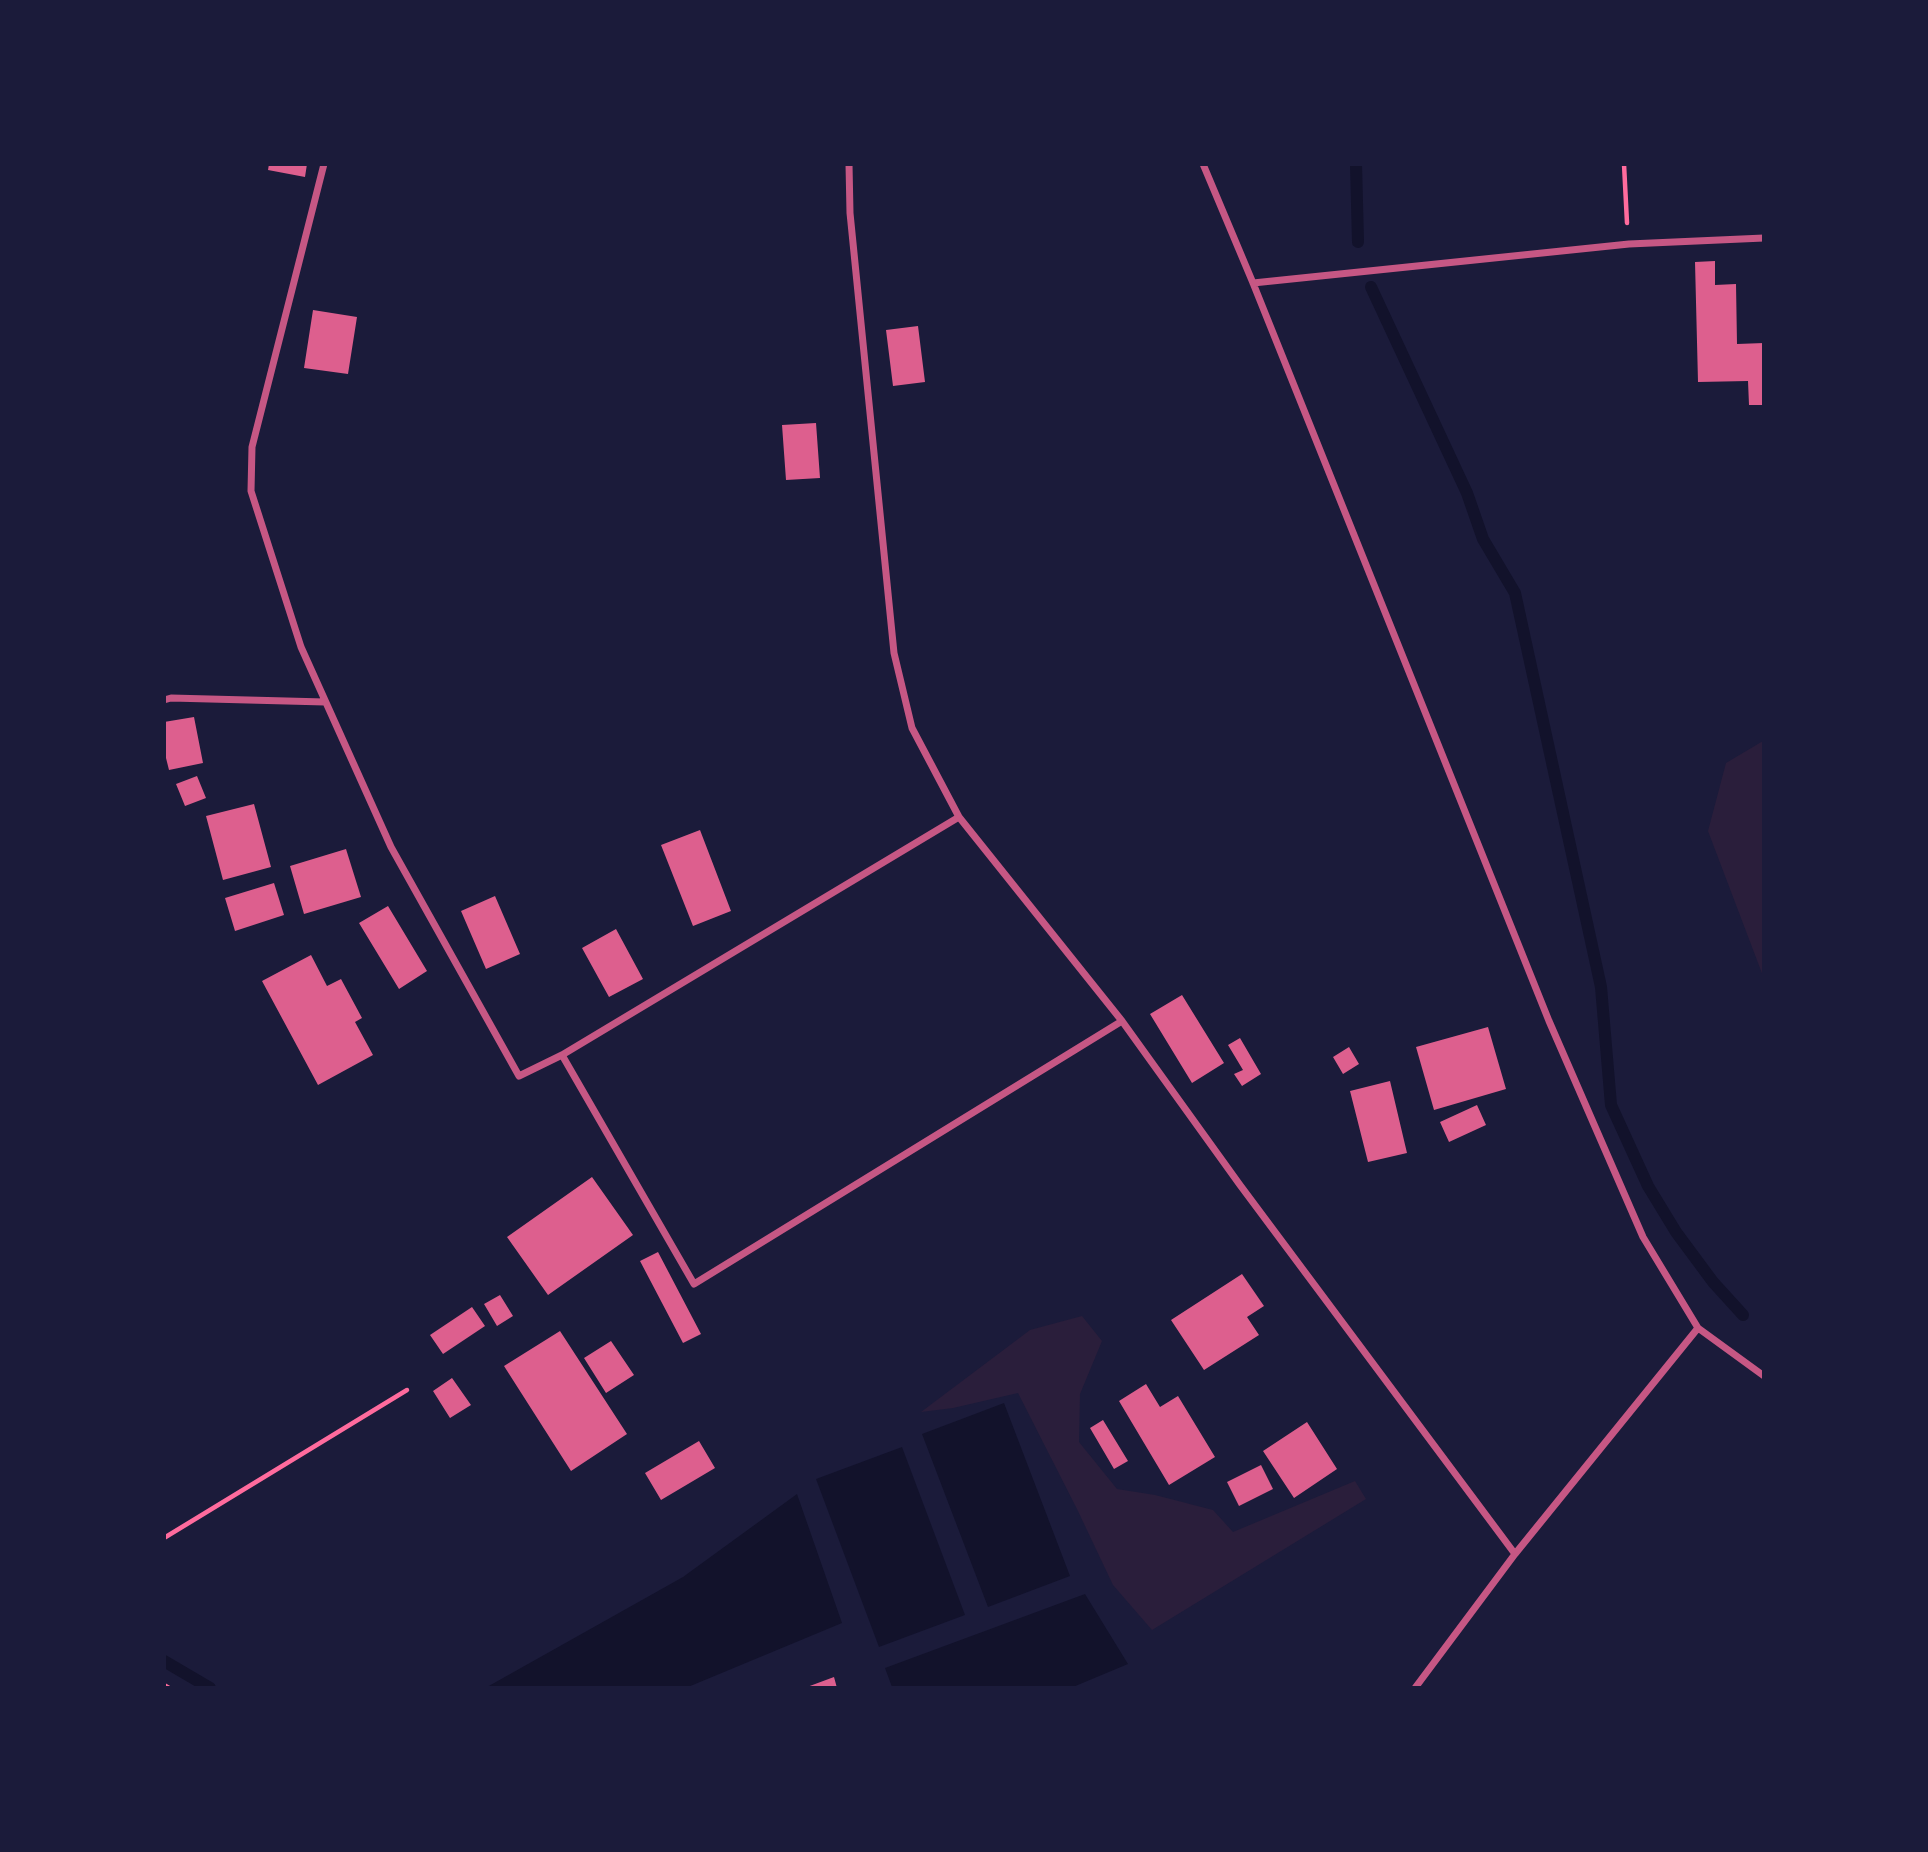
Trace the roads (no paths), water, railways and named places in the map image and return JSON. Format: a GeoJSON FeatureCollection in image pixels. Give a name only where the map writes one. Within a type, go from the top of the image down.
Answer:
{"type":"FeatureCollection","features":[{"type":"Feature","properties":{"kind":"street"},"geometry":{"type":"LineString","coordinates":[[324,164],[252,447],[251,491],[301,647],[391,847],[519,1076],[562,1055],[959,817]]}},
{"type":"Feature","properties":{"kind":"street"},"geometry":{"type":"LineString","coordinates":[[849,164],[850,213],[894,653],[912,728],[959,817],[1122,1021],[1265,1219],[1516,1554]]}},
{"type":"Feature","properties":{"kind":"street"},"geometry":{"type":"LineString","coordinates":[[1203,164],[1549,1021],[1643,1237],[1698,1328],[1763,1376]]}},
{"type":"Feature","properties":{"kind":"street"},"geometry":{"type":"LineString","coordinates":[[1253,283],[1629,244],[1763,238]]}},
{"type":"Feature","properties":{"kind":"street"},"geometry":{"type":"LineString","coordinates":[[164,700],[325,702]]}},
{"type":"Feature","properties":{"kind":"street"},"geometry":{"type":"LineString","coordinates":[[562,1055],[694,1284],[1122,1021]]}},
{"type":"Feature","properties":{"kind":"street"},"geometry":{"type":"LineString","coordinates":[[1415,1688],[1516,1554],[1698,1328]]}},
{"type":"Feature","properties":{"kind":"waterway"},"geometry":{"type":"LineString","coordinates":[[1356,164],[1358,242]]}},
{"type":"Feature","properties":{"kind":"waterway"},"geometry":{"type":"LineString","coordinates":[[1371,287],[1467,493],[1483,539],[1515,593],[1601,987],[1611,1105],[1648,1186],[1676,1232],[1713,1282],[1743,1315]]}},
{"type":"Feature","properties":{"kind":"waterway"},"geometry":{"type":"LineString","coordinates":[[164,1661],[210,1688]]}}]}
